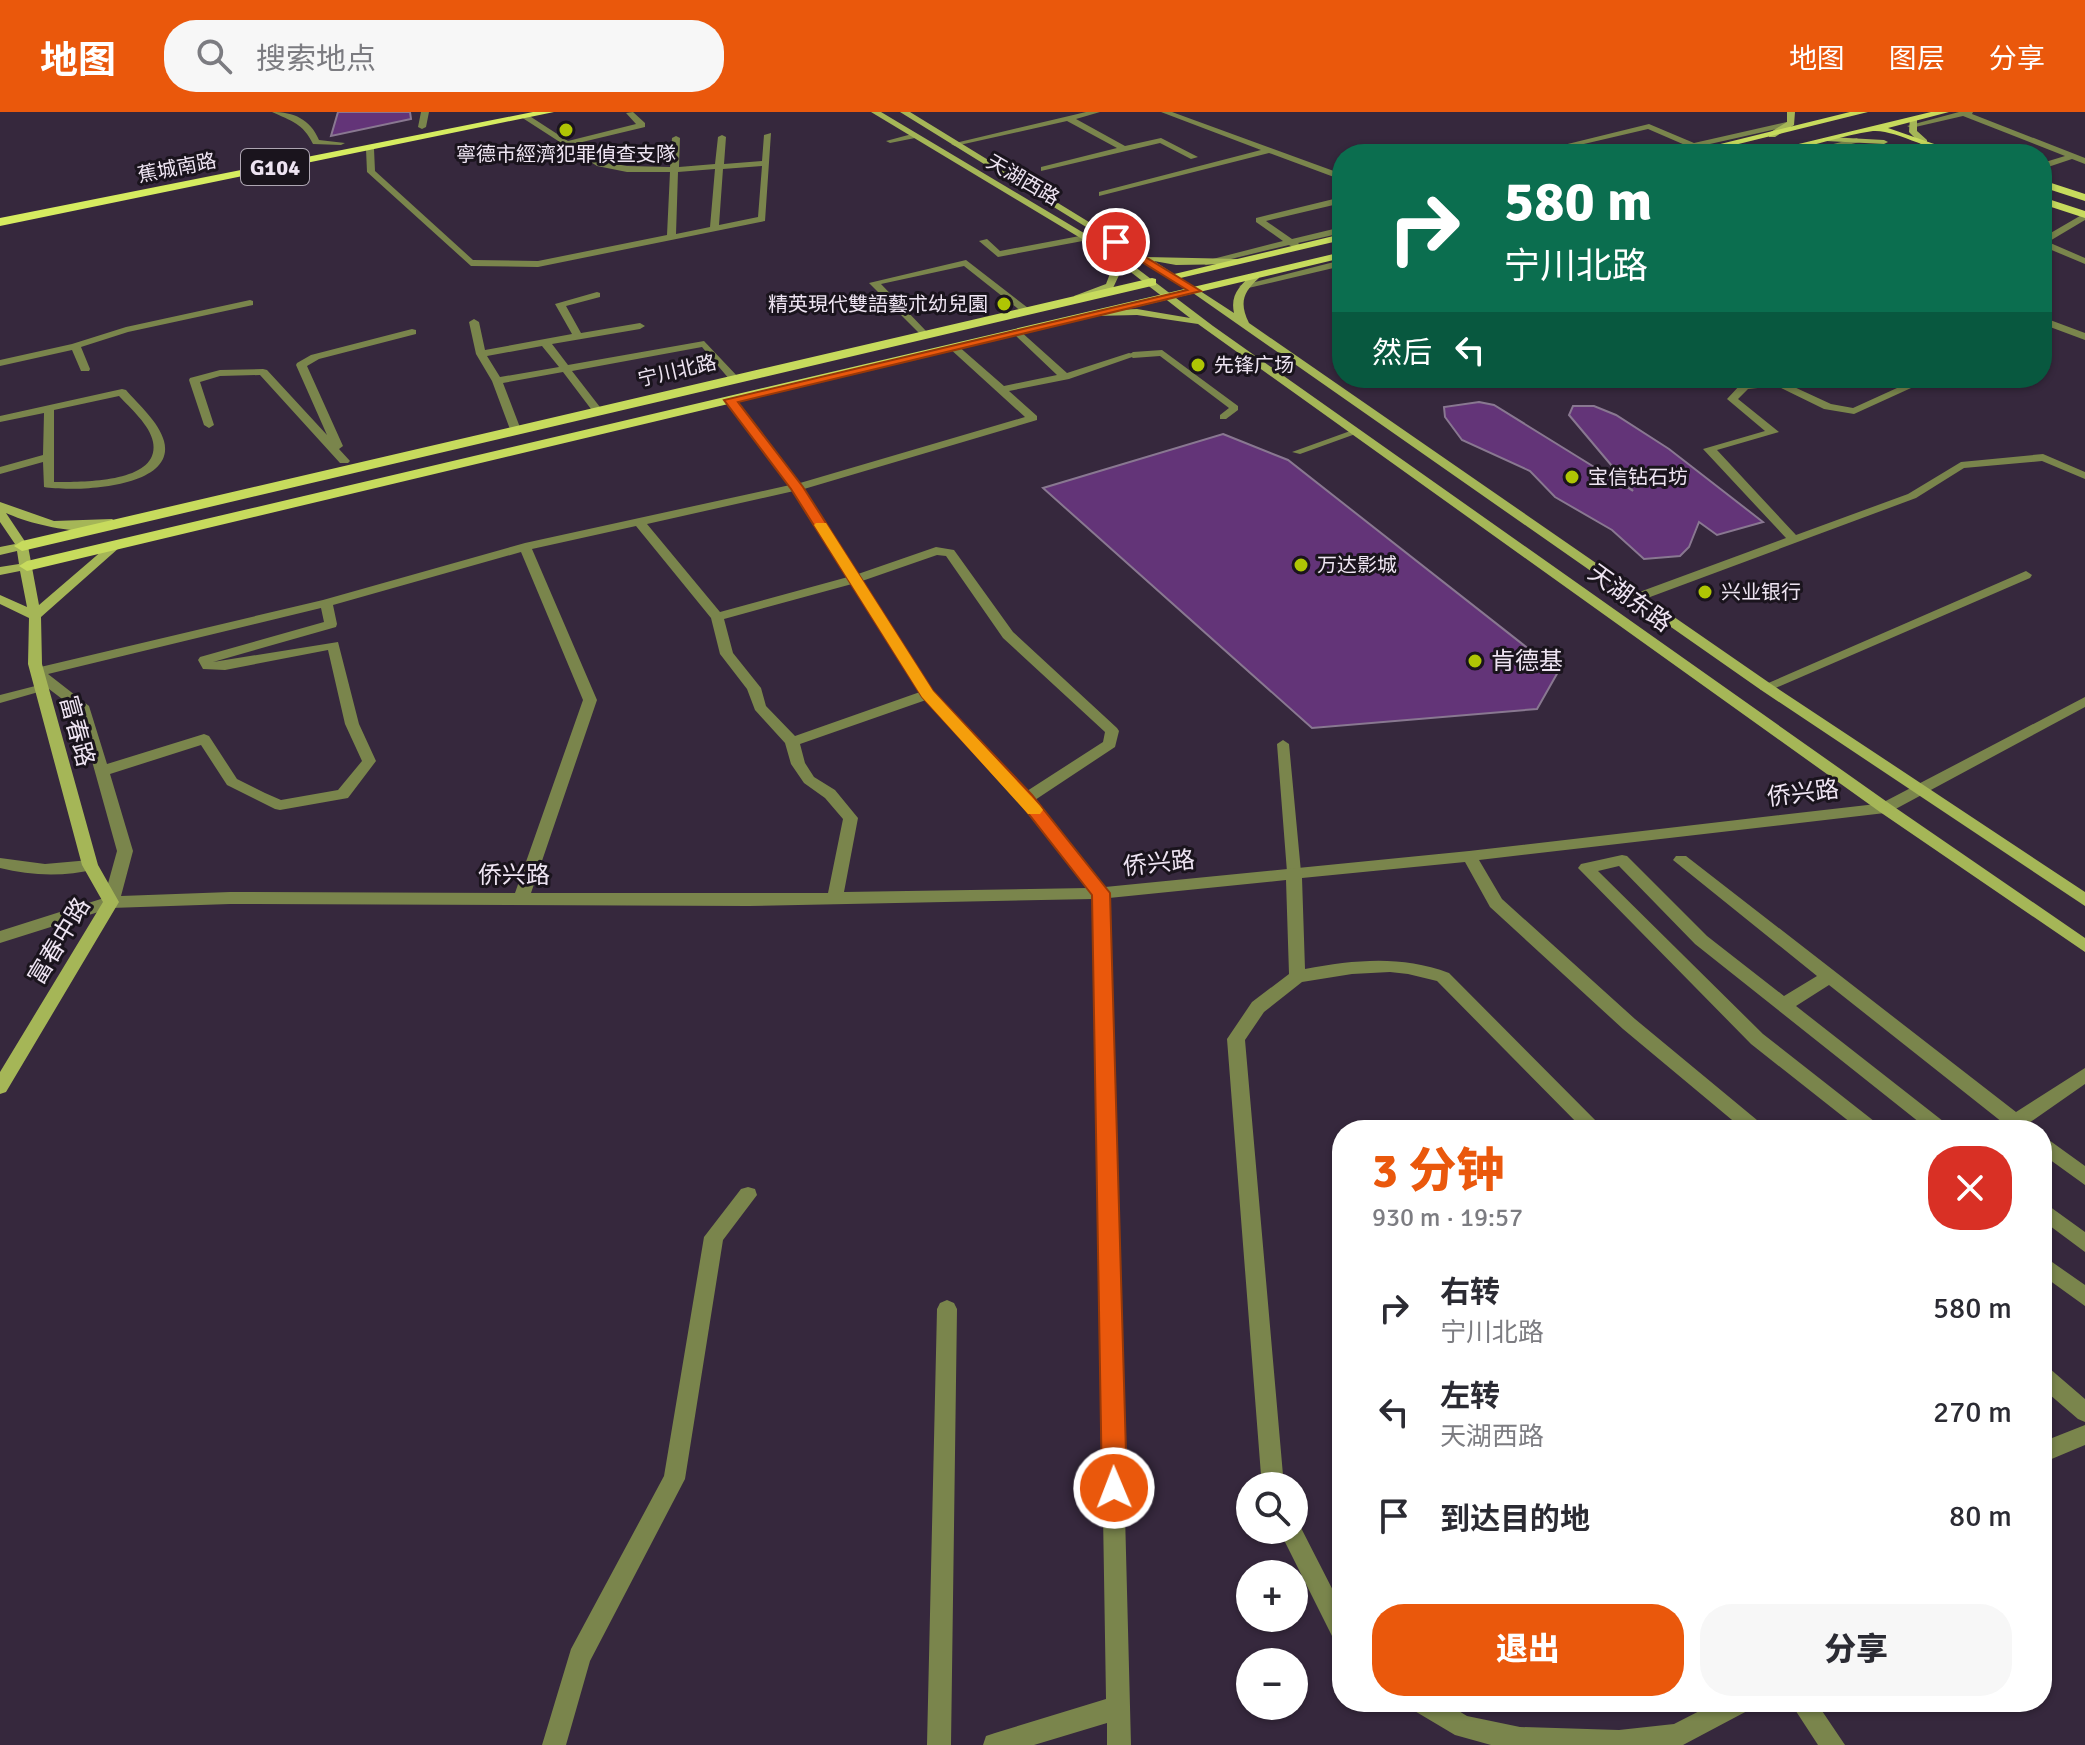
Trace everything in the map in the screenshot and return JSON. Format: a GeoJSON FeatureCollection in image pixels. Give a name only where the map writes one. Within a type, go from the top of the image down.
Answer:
{"type":"FeatureCollection","features":[{"type":"Feature","properties":{"kind":"highway","name":"蕉城南路"},"geometry":{"type":"LineString","coordinates":[[0,212],[502,112]]}},
{"type":"Feature","properties":{"kind":"highway","name":"蕉城南路"},"geometry":{"type":"LineString","coordinates":[[0,222],[549,112]]}},
{"type":"Feature","properties":{"kind":"main road","name":"天湖西路"},"geometry":{"type":"LineString","coordinates":[[875,112],[1100,246],[1152,282]]}},
{"type":"Feature","properties":{"kind":"main road","name":"天湖西路"},"geometry":{"type":"LineString","coordinates":[[904,112],[1172,276]]}},
{"type":"Feature","properties":{"kind":"main road"},"geometry":{"type":"LineString","coordinates":[[1769,136],[1791,123],[1791,112]]}},
{"type":"Feature","properties":{"kind":"main road"},"geometry":{"type":"LineString","coordinates":[[1800,112],[1828,117],[1846,117],[1863,112]]}},
{"type":"Feature","properties":{"kind":"main road"},"geometry":{"type":"LineString","coordinates":[[1813,144],[1857,136],[1877,127],[1912,122],[1941,112]]}},
{"type":"Feature","properties":{"kind":"main road"},"geometry":{"type":"LineString","coordinates":[[1726,144],[1769,136],[1828,117]]}},
{"type":"Feature","properties":{"kind":"main road"},"geometry":{"type":"LineString","coordinates":[[1828,117],[1857,136],[1890,144]]}},
{"type":"Feature","properties":{"kind":"main road"},"geometry":{"type":"LineString","coordinates":[[1846,117],[1930,144]]}},
{"type":"Feature","properties":{"kind":"main road"},"geometry":{"type":"LineString","coordinates":[[1912,122],[1913,132],[1924,142]]}},
{"type":"Feature","properties":{"kind":"main road"},"geometry":{"type":"LineString","coordinates":[[1769,136],[1783,144]]}},
{"type":"Feature","properties":{"kind":"main road"},"geometry":{"type":"LineString","coordinates":[[2052,186],[2085,198]]}},
{"type":"Feature","properties":{"kind":"main road"},"geometry":{"type":"LineString","coordinates":[[2052,204],[2085,216]]}},
{"type":"Feature","properties":{"kind":"main road","name":"宁川北路"},"geometry":{"type":"LineString","coordinates":[[22,546],[346,465],[598,411],[1152,282],[1270,253],[1294,244],[1332,238]]}},
{"type":"Feature","properties":{"kind":"main road"},"geometry":{"type":"LineString","coordinates":[[1100,246],[1116,242]]}},
{"type":"Feature","properties":{"kind":"main road"},"geometry":{"type":"LineString","coordinates":[[1076,298],[1110,286],[1116,271],[1111,253]]}},
{"type":"Feature","properties":{"kind":"main road"},"geometry":{"type":"LineString","coordinates":[[1270,253],[1291,268]]}},
{"type":"Feature","properties":{"kind":"main road"},"geometry":{"type":"LineString","coordinates":[[1136,254],[1158,260],[1236,261]]}},
{"type":"Feature","properties":{"kind":"main road","name":"宁川北路"},"geometry":{"type":"LineString","coordinates":[[27,566],[1332,258]]}},
{"type":"Feature","properties":{"kind":"main road","name":"天湖东路"},"geometry":{"type":"LineString","coordinates":[[1172,276],[1332,385]]}},
{"type":"Feature","properties":{"kind":"main road"},"geometry":{"type":"LineString","coordinates":[[1224,337],[1247,326],[1237,312],[1236,299],[1244,286],[1256,276]]}},
{"type":"Feature","properties":{"kind":"main road","name":"天湖东路"},"geometry":{"type":"LineString","coordinates":[[1152,282],[1209,328],[1885,808],[2085,946]]}},
{"type":"Feature","properties":{"kind":"main road"},"geometry":{"type":"LineString","coordinates":[[1056,303],[1075,320]]}},
{"type":"Feature","properties":{"kind":"main road"},"geometry":{"type":"LineString","coordinates":[[1097,314],[1137,312],[1167,315],[1209,328]]}},
{"type":"Feature","properties":{"kind":"main road","name":"天湖东路"},"geometry":{"type":"LineString","coordinates":[[1336,388],[1766,687],[2085,900]]}},
{"type":"Feature","properties":{"kind":"main road"},"geometry":{"type":"LineString","coordinates":[[0,506],[32,521],[61,528],[126,521]]}},
{"type":"Feature","properties":{"kind":"main road","name":"富春路"},"geometry":{"type":"LineString","coordinates":[[0,513],[22,546],[35,616],[37,672],[90,865],[111,902]]}},
{"type":"Feature","properties":{"kind":"main road"},"geometry":{"type":"LineString","coordinates":[[0,551],[22,546]]}},
{"type":"Feature","properties":{"kind":"main road"},"geometry":{"type":"LineString","coordinates":[[0,599],[35,616],[114,547]]}},
{"type":"Feature","properties":{"kind":"main road"},"geometry":{"type":"LineString","coordinates":[[0,571],[27,566]]}},
{"type":"Feature","properties":{"kind":"main road","name":"富春中路"},"geometry":{"type":"LineString","coordinates":[[0,1087],[111,902]]}},
{"type":"Feature","properties":{"kind":"street"},"geometry":{"type":"LineString","coordinates":[[276,112],[305,122],[313,130],[316,142],[341,143]]}},
{"type":"Feature","properties":{"kind":"street"},"geometry":{"type":"LineString","coordinates":[[422,127],[425,112]]}},
{"type":"Feature","properties":{"kind":"street"},"geometry":{"type":"LineString","coordinates":[[955,144],[1096,112]]}},
{"type":"Feature","properties":{"kind":"street"},"geometry":{"type":"LineString","coordinates":[[1165,112],[1332,173]]}},
{"type":"Feature","properties":{"kind":"street"},"geometry":{"type":"LineString","coordinates":[[569,143],[642,125],[630,113]]}},
{"type":"Feature","properties":{"kind":"street"},"geometry":{"type":"LineString","coordinates":[[1912,122],[1966,113],[2043,144]]}},
{"type":"Feature","properties":{"kind":"street"},"geometry":{"type":"LineString","coordinates":[[525,117],[600,164],[627,169],[676,170],[766,163]]}},
{"type":"Feature","properties":{"kind":"street"},"geometry":{"type":"LineString","coordinates":[[1068,118],[1124,149]]}},
{"type":"Feature","properties":{"kind":"street"},"geometry":{"type":"LineString","coordinates":[[1715,144],[1791,123]]}},
{"type":"Feature","properties":{"kind":"street"},"geometry":{"type":"LineString","coordinates":[[1573,144],[1649,126],[1682,144]]}},
{"type":"Feature","properties":{"kind":"street"},"geometry":{"type":"LineString","coordinates":[[370,149],[371,172],[471,263],[538,264],[762,219],[768,135]]}},
{"type":"Feature","properties":{"kind":"street"},"geometry":{"type":"LineString","coordinates":[[890,141],[912,136]]}},
{"type":"Feature","properties":{"kind":"street"},"geometry":{"type":"LineString","coordinates":[[1821,144],[1857,136]]}},
{"type":"Feature","properties":{"kind":"street"},"geometry":{"type":"LineString","coordinates":[[714,229],[722,137]]}},
{"type":"Feature","properties":{"kind":"street"},"geometry":{"type":"LineString","coordinates":[[671,237],[676,138]]}},
{"type":"Feature","properties":{"kind":"street"},"geometry":{"type":"LineString","coordinates":[[1044,169],[1161,140],[1194,157]]}},
{"type":"Feature","properties":{"kind":"street"},"geometry":{"type":"LineString","coordinates":[[2052,148],[2085,161]]}},
{"type":"Feature","properties":{"kind":"street"},"geometry":{"type":"LineString","coordinates":[[1102,194],[1269,151]]}},
{"type":"Feature","properties":{"kind":"street"},"geometry":{"type":"LineString","coordinates":[[2052,163],[2073,156]]}},
{"type":"Feature","properties":{"kind":"street"},"geometry":{"type":"LineString","coordinates":[[1294,244],[1259,220],[1332,202]]}},
{"type":"Feature","properties":{"kind":"street"},"geometry":{"type":"LineString","coordinates":[[2052,236],[2085,216]]}},
{"type":"Feature","properties":{"kind":"street"},"geometry":{"type":"LineString","coordinates":[[1206,262],[1332,233]]}},
{"type":"Feature","properties":{"kind":"street"},"geometry":{"type":"LineString","coordinates":[[984,241],[998,254],[1085,238]]}},
{"type":"Feature","properties":{"kind":"street"},"geometry":{"type":"LineString","coordinates":[[2052,246],[2085,261]]}},
{"type":"Feature","properties":{"kind":"street"},"geometry":{"type":"LineString","coordinates":[[923,334],[874,283],[966,263],[1025,310]]}},
{"type":"Feature","properties":{"kind":"street"},"geometry":{"type":"LineString","coordinates":[[1244,286],[1332,265]]}},
{"type":"Feature","properties":{"kind":"street"},"geometry":{"type":"LineString","coordinates":[[578,336],[560,304],[597,295]]}},
{"type":"Feature","properties":{"kind":"street"},"geometry":{"type":"LineString","coordinates":[[0,363],[75,346],[126,330],[250,303]]}},
{"type":"Feature","properties":{"kind":"street"},"geometry":{"type":"LineString","coordinates":[[474,322],[481,354],[497,381],[515,430]]}},
{"type":"Feature","properties":{"kind":"street"},"geometry":{"type":"LineString","coordinates":[[2052,324],[2085,337]]}},
{"type":"Feature","properties":{"kind":"street"},"geometry":{"type":"LineString","coordinates":[[481,354],[640,326]]}},
{"type":"Feature","properties":{"kind":"street"},"geometry":{"type":"LineString","coordinates":[[346,465],[301,365],[315,357],[412,332]]}},
{"type":"Feature","properties":{"kind":"street"},"geometry":{"type":"LineString","coordinates":[[1019,333],[1065,377]]}},
{"type":"Feature","properties":{"kind":"street"},"geometry":{"type":"LineString","coordinates":[[545,342],[598,411]]}},
{"type":"Feature","properties":{"kind":"street"},"geometry":{"type":"LineString","coordinates":[[497,381],[704,344],[734,378]]}},
{"type":"Feature","properties":{"kind":"street"},"geometry":{"type":"LineString","coordinates":[[75,346],[85,369]]}},
{"type":"Feature","properties":{"kind":"street"},"geometry":{"type":"LineString","coordinates":[[37,672],[326,603],[525,547],[797,487],[1033,418],[953,347]]}},
{"type":"Feature","properties":{"kind":"street"},"geometry":{"type":"LineString","coordinates":[[1001,390],[1065,377],[1133,355],[1162,353],[1235,408],[1223,417]]}},
{"type":"Feature","properties":{"kind":"street"},"geometry":{"type":"LineString","coordinates":[[209,425],[194,380],[220,373],[263,372],[346,465]]}},
{"type":"Feature","properties":{"kind":"street"},"geometry":{"type":"LineString","coordinates":[[1743,388],[1732,399],[1773,432],[1709,449],[1793,539]]}},
{"type":"Feature","properties":{"kind":"street"},"geometry":{"type":"LineString","coordinates":[[1789,388],[1828,407],[1854,411],[1906,388]]}},
{"type":"Feature","properties":{"kind":"street"},"geometry":{"type":"LineString","coordinates":[[0,419],[49,408],[122,392],[159,440],[158,460],[152,468],[132,477],[90,486],[48,485],[49,408]]}},
{"type":"Feature","properties":{"kind":"street"},"geometry":{"type":"LineString","coordinates":[[730,400],[797,487],[928,694],[1026,799],[1101,893],[1119,1745]]}},
{"type":"Feature","properties":{"kind":"street"},"geometry":{"type":"LineString","coordinates":[[1297,452],[1356,432]]}},
{"type":"Feature","properties":{"kind":"street"},"geometry":{"type":"LineString","coordinates":[[0,471],[48,457]]}},
{"type":"Feature","properties":{"kind":"street"},"geometry":{"type":"LineString","coordinates":[[1638,597],[1912,496],[1961,465],[2043,457],[2085,476]]}},
{"type":"Feature","properties":{"kind":"street"},"geometry":{"type":"LineString","coordinates":[[640,523],[717,617],[727,654],[754,688],[760,707],[792,742],[798,764],[809,780],[830,794],[851,818],[835,898]]}},
{"type":"Feature","properties":{"kind":"street"},"geometry":{"type":"LineString","coordinates":[[521,900],[590,700],[525,547]]}},
{"type":"Feature","properties":{"kind":"street"},"geometry":{"type":"LineString","coordinates":[[717,617],[855,579],[936,551],[950,553],[1008,635],[1112,731],[1110,744],[1026,799]]}},
{"type":"Feature","properties":{"kind":"street"},"geometry":{"type":"LineString","coordinates":[[1766,687],[2026,575]]}},
{"type":"Feature","properties":{"kind":"street"},"geometry":{"type":"LineString","coordinates":[[102,771],[204,739],[232,782],[280,805],[343,794],[369,761],[352,724],[333,645],[225,666],[208,666],[205,660],[331,624],[326,603]]}},
{"type":"Feature","properties":{"kind":"street"},"geometry":{"type":"LineString","coordinates":[[37,672],[84,709],[125,851],[111,902]]}},
{"type":"Feature","properties":{"kind":"street"},"geometry":{"type":"LineString","coordinates":[[0,699],[43,688]]}},
{"type":"Feature","properties":{"kind":"street"},"geometry":{"type":"LineString","coordinates":[[792,742],[928,694]]}},
{"type":"Feature","properties":{"kind":"street","name":"侨兴路"},"geometry":{"type":"LineString","coordinates":[[0,937],[111,902],[230,898],[521,900],[1101,893],[1469,856],[1885,808],[2085,701]]}},
{"type":"Feature","properties":{"kind":"street"},"geometry":{"type":"LineString","coordinates":[[1283,744],[1294,872],[1297,977]]}},
{"type":"Feature","properties":{"kind":"street"},"geometry":{"type":"LineString","coordinates":[[1469,856],[1496,903],[1629,1024],[1745,1120]]}},
{"type":"Feature","properties":{"kind":"street"},"geometry":{"type":"LineString","coordinates":[[1860,1120],[1757,1039],[1586,868],[1622,860],[1701,940],[1929,1120]]}},
{"type":"Feature","properties":{"kind":"street"},"geometry":{"type":"LineString","coordinates":[[1681,860],[2005,1120]]}},
{"type":"Feature","properties":{"kind":"street"},"geometry":{"type":"LineString","coordinates":[[0,863],[17,868],[58,871],[90,865]]}},
{"type":"Feature","properties":{"kind":"street"},"geometry":{"type":"LineString","coordinates":[[1272,1472],[1236,1039],[1258,1007],[1297,977],[1355,968],[1422,967],[1443,977],[1586,1120]]}},
{"type":"Feature","properties":{"kind":"street"},"geometry":{"type":"LineString","coordinates":[[1784,1005],[1829,977]]}},
{"type":"Feature","properties":{"kind":"street"},"geometry":{"type":"LineString","coordinates":[[2024,1120],[2085,1075]]}},
{"type":"Feature","properties":{"kind":"street"},"geometry":{"type":"LineString","coordinates":[[2052,1151],[2085,1177]]}},
{"type":"Feature","properties":{"kind":"street"},"geometry":{"type":"LineString","coordinates":[[554,1745],[579,1657],[674,1479],[714,1237],[748,1195]]}},
{"type":"Feature","properties":{"kind":"street"},"geometry":{"type":"LineString","coordinates":[[2052,1217],[2085,1243]]}},
{"type":"Feature","properties":{"kind":"street"},"geometry":{"type":"LineString","coordinates":[[2052,1272],[2085,1297]]}},
{"type":"Feature","properties":{"kind":"street"},"geometry":{"type":"LineString","coordinates":[[939,1745],[947,1309]]}},
{"type":"Feature","properties":{"kind":"street"},"geometry":{"type":"LineString","coordinates":[[2052,1384],[2085,1412]]}},
{"type":"Feature","properties":{"kind":"street"},"geometry":{"type":"LineString","coordinates":[[2052,1449],[2085,1435]]}},
{"type":"Feature","properties":{"kind":"street"},"geometry":{"type":"LineString","coordinates":[[1297,1544],[1332,1612]]}},
{"type":"Feature","properties":{"kind":"street"},"geometry":{"type":"LineString","coordinates":[[995,1745],[1119,1707]]}},
{"type":"Feature","properties":{"kind":"street"},"geometry":{"type":"LineString","coordinates":[[1438,1712],[1463,1727],[1520,1739],[1619,1742],[1676,1736],[1722,1712]]}},
{"type":"Feature","properties":{"kind":"street"},"geometry":{"type":"LineString","coordinates":[[1809,1712],[1833,1745]]}},
{"type":"Feature","properties":{"kind":"building"},"geometry":{"type":"Polygon","coordinates":[[[338,112],[410,112],[411,119],[331,136],[338,112]]]}},
{"type":"Feature","properties":{"kind":"building"},"geometry":{"type":"Polygon","coordinates":[[[1479,402],[1494,405],[1633,491],[1569,415],[1573,406],[1594,406],[1616,415],[1669,449],[1763,522],[1717,535],[1699,522],[1689,547],[1680,556],[1644,559],[1612,530],[1555,497],[1530,471],[1462,440],[1445,417],[1444,407],[1479,402]]]}},
{"type":"Feature","properties":{"kind":"building"},"geometry":{"type":"Polygon","coordinates":[[[1223,434],[1288,460],[1558,672],[1537,709],[1312,728],[1043,488],[1223,434]]]}},
{"type":"Feature","properties":{"kind":"slow traffic"},"geometry":{"type":"LineString","coordinates":[[821,525],[928,694],[1034,810]]}},
{"type":"Feature","properties":{"kind":"place","name":"寧德市經濟犯罪偵查支隊"},"geometry":{"type":"Point","coordinates":[566,130]}},
{"type":"Feature","properties":{"kind":"place","name":"精英現代雙語藝朮幼兒園"},"geometry":{"type":"Point","coordinates":[1004,304]}},
{"type":"Feature","properties":{"kind":"place","name":"先锋广场"},"geometry":{"type":"Point","coordinates":[1198,365]}},
{"type":"Feature","properties":{"kind":"place","name":"宝信钻石坊"},"geometry":{"type":"Point","coordinates":[1572,477]}},
{"type":"Feature","properties":{"kind":"place","name":"万达影城"},"geometry":{"type":"Point","coordinates":[1301,565]}},
{"type":"Feature","properties":{"kind":"place","name":"兴业银行"},"geometry":{"type":"Point","coordinates":[1705,592]}},
{"type":"Feature","properties":{"kind":"place","name":"肯德基"},"geometry":{"type":"Point","coordinates":[1475,661]}},
{"type":"Feature","properties":{"kind":"route"},"geometry":{"type":"LineString","coordinates":[[1114,1488],[1101,893],[1026,799],[928,694],[797,487],[730,400],[1196,291],[1116,242]]}}]}
